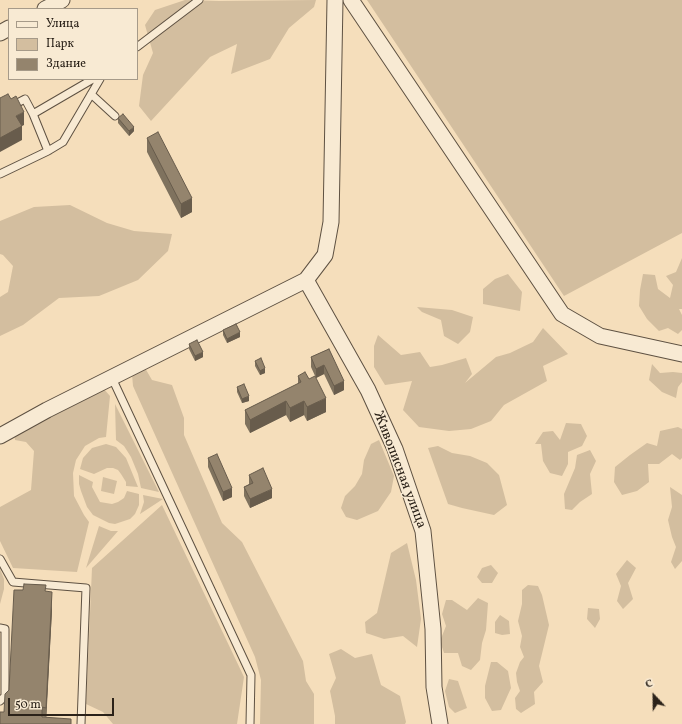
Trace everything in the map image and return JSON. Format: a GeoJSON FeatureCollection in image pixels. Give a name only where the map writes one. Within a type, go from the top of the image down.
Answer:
{"type":"FeatureCollection","features":[{"type":"Feature","properties":{"kind":"street"},"geometry":{"type":"LineString","coordinates":[[47,8],[62,0]]}},
{"type":"Feature","properties":{"kind":"street"},"geometry":{"type":"LineString","coordinates":[[0,436],[47,410],[306,280],[325,255],[331,222],[335,0]]}},
{"type":"Feature","properties":{"kind":"street"},"geometry":{"type":"LineString","coordinates":[[351,0],[562,314],[600,336],[682,354]]}},
{"type":"Feature","properties":{"kind":"street","name":"Живописная улица"},"geometry":{"type":"LineString","coordinates":[[306,280],[368,390],[395,449],[423,531],[433,629],[434,688],[440,724]]}},
{"type":"Feature","properties":{"kind":"lane"},"geometry":{"type":"LineString","coordinates":[[138,46],[199,0]]}},
{"type":"Feature","properties":{"kind":"lane"},"geometry":{"type":"LineString","coordinates":[[33,114],[91,80]]}},
{"type":"Feature","properties":{"kind":"lane"},"geometry":{"type":"LineString","coordinates":[[0,174],[48,151],[63,142],[99,80]]}},
{"type":"Feature","properties":{"kind":"lane"},"geometry":{"type":"LineString","coordinates":[[91,94],[115,116]]}},
{"type":"Feature","properties":{"kind":"lane"},"geometry":{"type":"LineString","coordinates":[[0,112],[25,99],[33,114],[48,151]]}},
{"type":"Feature","properties":{"kind":"lane"},"geometry":{"type":"LineString","coordinates":[[112,378],[251,675],[250,724]]}},
{"type":"Feature","properties":{"kind":"lane"},"geometry":{"type":"LineString","coordinates":[[0,559],[13,582],[86,588],[80,724]]}},
{"type":"Feature","properties":{"kind":"lane"},"geometry":{"type":"LineString","coordinates":[[0,628],[5,629],[5,696],[0,701]]}},
{"type":"Feature","properties":{"kind":"green space"},"geometry":{"type":"Polygon","coordinates":[[[185,0],[316,0],[314,7],[289,28],[270,59],[231,74],[237,44],[210,57],[151,121],[139,106],[143,75],[153,53],[145,25],[155,10],[185,0]]]}},
{"type":"Feature","properties":{"kind":"green space"},"geometry":{"type":"Polygon","coordinates":[[[367,0],[682,0],[682,233],[564,296],[367,0]]]}},
{"type":"Feature","properties":{"kind":"green space"},"geometry":{"type":"Polygon","coordinates":[[[70,205],[107,223],[134,231],[172,234],[168,251],[138,280],[99,296],[59,298],[23,325],[0,336],[0,297],[8,292],[13,266],[3,255],[0,254],[0,221],[34,207],[70,205]]]}},
{"type":"Feature","properties":{"kind":"green space"},"geometry":{"type":"Polygon","coordinates":[[[682,258],[682,309],[679,309],[682,315],[682,330],[678,334],[668,328],[659,331],[647,319],[639,306],[643,274],[655,275],[658,289],[670,298],[673,285],[666,276],[676,272],[682,258]]]}},
{"type":"Feature","properties":{"kind":"green space"},"geometry":{"type":"Polygon","coordinates":[[[508,274],[522,292],[520,311],[483,304],[483,289],[495,279],[508,274]]]}},
{"type":"Feature","properties":{"kind":"green space"},"geometry":{"type":"Polygon","coordinates":[[[417,307],[452,310],[473,317],[470,332],[458,344],[444,336],[441,320],[422,312],[417,307]]]}},
{"type":"Feature","properties":{"kind":"green space"},"geometry":{"type":"Polygon","coordinates":[[[543,328],[568,354],[543,366],[547,381],[504,405],[491,421],[471,429],[449,431],[419,427],[403,410],[412,381],[385,385],[374,367],[374,346],[378,335],[401,355],[420,352],[430,367],[466,358],[472,374],[465,383],[496,357],[510,353],[533,342],[543,328]]]}},
{"type":"Feature","properties":{"kind":"green space"},"geometry":{"type":"Polygon","coordinates":[[[652,364],[660,373],[682,373],[682,382],[678,387],[676,398],[662,392],[649,380],[652,364]]]}},
{"type":"Feature","properties":{"kind":"green space"},"geometry":{"type":"Polygon","coordinates":[[[145,368],[152,380],[172,385],[184,418],[184,435],[222,523],[242,542],[303,661],[306,681],[314,694],[314,724],[260,724],[261,680],[255,657],[133,386],[132,374],[145,368]]]}},
{"type":"Feature","properties":{"kind":"green space"},"geometry":{"type":"Polygon","coordinates":[[[103,388],[110,396],[106,437],[99,438],[85,446],[76,460],[73,473],[74,496],[89,522],[77,572],[13,568],[0,541],[0,507],[31,490],[34,451],[26,442],[15,440],[14,432],[103,388]]]}},
{"type":"Feature","properties":{"kind":"green space"},"geometry":{"type":"Polygon","coordinates":[[[115,404],[159,492],[141,488],[138,474],[131,457],[124,446],[116,440],[115,404]]]}},
{"type":"Feature","properties":{"kind":"green space"},"geometry":{"type":"Polygon","coordinates":[[[566,423],[581,424],[587,436],[582,446],[568,452],[568,464],[562,476],[550,473],[543,461],[541,444],[535,444],[543,432],[553,431],[560,440],[566,423]]]}},
{"type":"Feature","properties":{"kind":"green space"},"geometry":{"type":"Polygon","coordinates":[[[678,427],[682,429],[682,458],[680,460],[672,454],[659,464],[648,464],[649,482],[637,491],[622,495],[614,482],[615,467],[647,443],[657,446],[660,431],[678,427]]]}},
{"type":"Feature","properties":{"kind":"green space"},"geometry":{"type":"Polygon","coordinates":[[[379,440],[394,476],[391,492],[378,511],[357,520],[346,517],[341,508],[345,496],[355,486],[362,474],[364,460],[371,444],[379,440]]]}},
{"type":"Feature","properties":{"kind":"green space"},"geometry":{"type":"Polygon","coordinates":[[[106,444],[116,447],[126,458],[138,487],[126,486],[126,482],[121,474],[118,470],[113,468],[107,468],[94,474],[80,469],[83,458],[92,448],[106,444]]]}},
{"type":"Feature","properties":{"kind":"green space"},"geometry":{"type":"Polygon","coordinates":[[[438,446],[452,453],[470,456],[487,463],[499,475],[507,505],[494,515],[448,504],[428,448],[438,446]]]}},
{"type":"Feature","properties":{"kind":"green space"},"geometry":{"type":"Polygon","coordinates":[[[590,450],[596,461],[590,474],[592,494],[580,502],[572,510],[565,509],[564,494],[575,468],[577,455],[590,450]]]}},
{"type":"Feature","properties":{"kind":"green space"},"geometry":{"type":"Polygon","coordinates":[[[79,475],[93,482],[92,487],[100,502],[112,504],[118,502],[124,498],[127,491],[139,494],[139,505],[135,514],[130,519],[115,524],[109,523],[93,515],[87,507],[81,491],[79,475]]]}},
{"type":"Feature","properties":{"kind":"green space"},"geometry":{"type":"Polygon","coordinates":[[[103,477],[117,481],[114,494],[101,491],[103,477]]]}},
{"type":"Feature","properties":{"kind":"green space"},"geometry":{"type":"Polygon","coordinates":[[[670,487],[682,495],[682,561],[675,569],[671,562],[676,547],[668,520],[672,507],[670,487]]]}},
{"type":"Feature","properties":{"kind":"green space"},"geometry":{"type":"Polygon","coordinates":[[[143,495],[163,499],[140,514],[144,502],[143,495]]]}},
{"type":"Feature","properties":{"kind":"green space"},"geometry":{"type":"Polygon","coordinates":[[[162,505],[244,677],[237,724],[113,724],[103,712],[86,704],[92,568],[162,505]]]}},
{"type":"Feature","properties":{"kind":"green space"},"geometry":{"type":"Polygon","coordinates":[[[99,526],[111,531],[118,531],[86,568],[99,526]]]}},
{"type":"Feature","properties":{"kind":"green space"},"geometry":{"type":"Polygon","coordinates":[[[407,543],[416,580],[421,619],[417,647],[403,636],[384,639],[366,633],[365,622],[377,613],[391,553],[407,543]]]}},
{"type":"Feature","properties":{"kind":"green space"},"geometry":{"type":"Polygon","coordinates":[[[627,560],[636,568],[628,583],[633,599],[623,609],[617,601],[621,586],[616,574],[627,560]]]}},
{"type":"Feature","properties":{"kind":"green space"},"geometry":{"type":"Polygon","coordinates":[[[491,565],[498,573],[492,583],[482,583],[477,577],[482,568],[491,565]]]}},
{"type":"Feature","properties":{"kind":"green space"},"geometry":{"type":"Polygon","coordinates":[[[0,569],[4,579],[4,589],[0,604],[0,569]]]}},
{"type":"Feature","properties":{"kind":"green space"},"geometry":{"type":"Polygon","coordinates":[[[528,585],[538,586],[542,595],[549,625],[539,666],[543,682],[534,692],[535,704],[521,713],[516,709],[515,698],[520,691],[516,673],[520,662],[524,657],[520,647],[522,636],[518,621],[522,604],[522,590],[528,585]]]}},
{"type":"Feature","properties":{"kind":"green space"},"geometry":{"type":"Polygon","coordinates":[[[478,598],[488,603],[486,630],[482,643],[480,660],[471,670],[462,666],[458,653],[444,653],[440,641],[446,626],[442,614],[446,600],[452,600],[467,610],[478,598]]]}},
{"type":"Feature","properties":{"kind":"green space"},"geometry":{"type":"Polygon","coordinates":[[[588,608],[599,609],[600,619],[595,628],[587,619],[588,608]]]}},
{"type":"Feature","properties":{"kind":"green space"},"geometry":{"type":"Polygon","coordinates":[[[500,615],[509,621],[510,634],[502,635],[495,633],[495,622],[500,615]]]}},
{"type":"Feature","properties":{"kind":"green space"},"geometry":{"type":"Polygon","coordinates":[[[341,649],[355,658],[372,654],[381,685],[400,696],[406,722],[405,724],[335,724],[330,691],[336,678],[329,654],[341,649]]]}},
{"type":"Feature","properties":{"kind":"green space"},"geometry":{"type":"Polygon","coordinates":[[[491,662],[497,662],[508,671],[511,688],[501,710],[492,711],[485,698],[485,686],[491,662]]]}},
{"type":"Feature","properties":{"kind":"green space"},"geometry":{"type":"Polygon","coordinates":[[[449,679],[458,681],[467,708],[455,713],[449,707],[445,691],[449,679]]]}},
{"type":"Feature","properties":{"kind":"building"},"geometry":{"type":"Polygon","coordinates":[[[8,94],[11,99],[16,96],[24,112],[16,116],[22,126],[0,138],[0,98],[8,94]]]}},
{"type":"Feature","properties":{"kind":"building"},"geometry":{"type":"Polygon","coordinates":[[[123,114],[134,127],[129,131],[118,118],[123,114]]]}},
{"type":"Feature","properties":{"kind":"building"},"geometry":{"type":"Polygon","coordinates":[[[158,132],[192,198],[181,204],[147,138],[158,132]]]}},
{"type":"Feature","properties":{"kind":"building"},"geometry":{"type":"Polygon","coordinates":[[[236,324],[240,332],[227,339],[223,330],[236,324]]]}},
{"type":"Feature","properties":{"kind":"building"},"geometry":{"type":"Polygon","coordinates":[[[197,340],[203,352],[195,356],[189,344],[197,340]]]}},
{"type":"Feature","properties":{"kind":"building"},"geometry":{"type":"Polygon","coordinates":[[[329,349],[344,381],[334,386],[324,365],[316,369],[311,357],[329,349]]]}},
{"type":"Feature","properties":{"kind":"building"},"geometry":{"type":"Polygon","coordinates":[[[261,358],[265,368],[260,371],[255,361],[261,358]]]}},
{"type":"Feature","properties":{"kind":"building"},"geometry":{"type":"Polygon","coordinates":[[[305,372],[309,379],[315,376],[326,398],[307,407],[304,401],[290,408],[286,401],[250,420],[245,410],[301,382],[298,376],[305,372]]]}},
{"type":"Feature","properties":{"kind":"building"},"geometry":{"type":"Polygon","coordinates":[[[244,384],[249,396],[242,399],[237,387],[244,384]]]}},
{"type":"Feature","properties":{"kind":"building"},"geometry":{"type":"Polygon","coordinates":[[[217,454],[232,488],[223,492],[208,458],[217,454]]]}},
{"type":"Feature","properties":{"kind":"building"},"geometry":{"type":"Polygon","coordinates":[[[263,468],[272,489],[250,499],[244,487],[253,483],[249,475],[263,468]]]}},
{"type":"Feature","properties":{"kind":"building"},"geometry":{"type":"Polygon","coordinates":[[[24,584],[46,585],[45,591],[52,592],[46,708],[42,707],[42,717],[71,719],[71,724],[0,724],[0,712],[4,712],[5,694],[9,690],[14,590],[23,590],[24,584]]]}}]}
